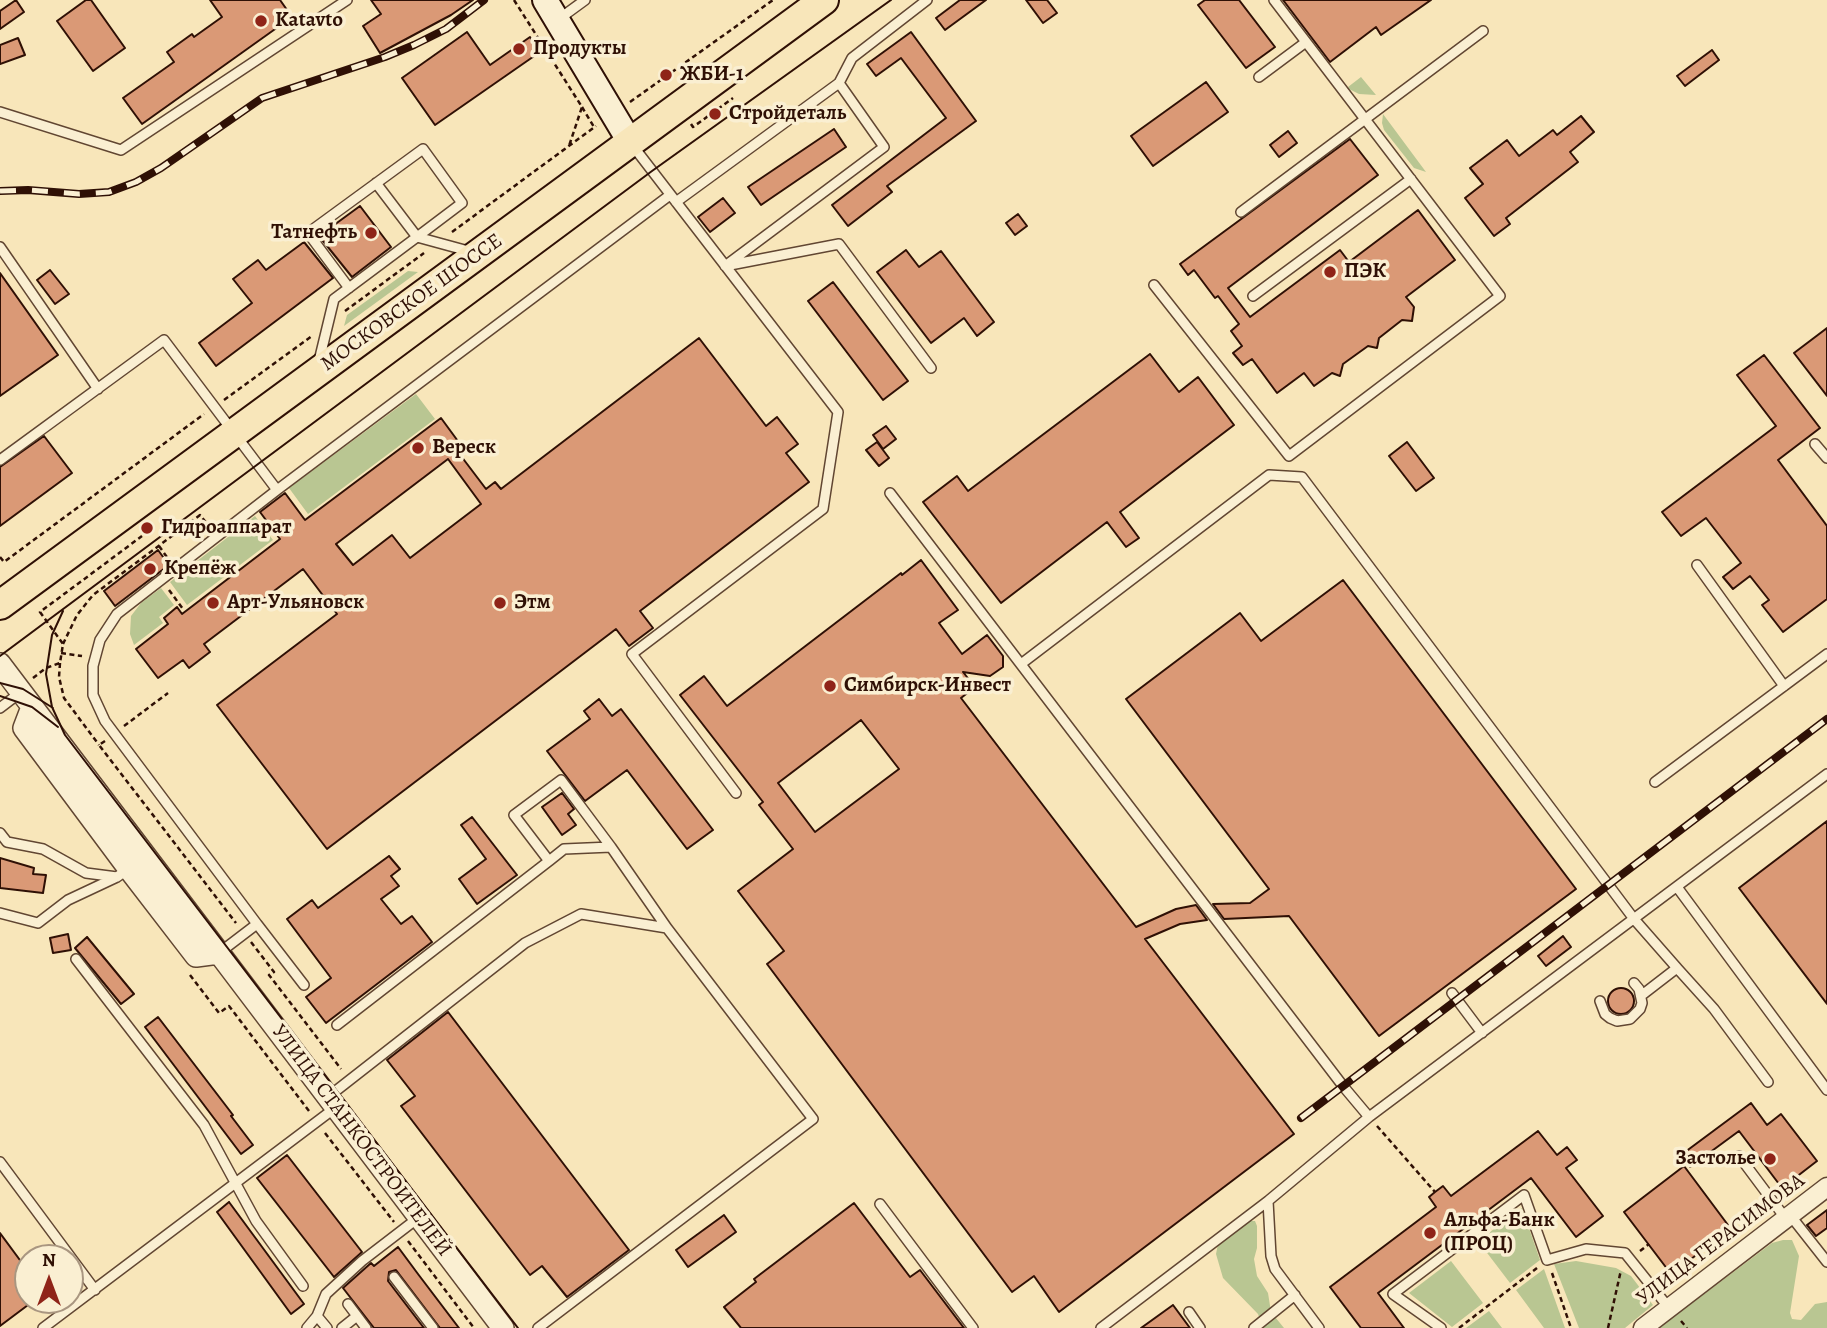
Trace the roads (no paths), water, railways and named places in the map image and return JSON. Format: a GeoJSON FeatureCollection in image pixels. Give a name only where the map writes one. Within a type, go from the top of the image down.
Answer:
{"type":"FeatureCollection","features":[{"type":"Feature","properties":{"kind":"main road","name":"МОСКОВСКОЕ ШОССЕ"},"geometry":{"type":"LineString","coordinates":[[0,605],[824,0]]}},
{"type":"Feature","properties":{"kind":"main road"},"geometry":{"type":"LineString","coordinates":[[551,10],[604,120],[630,142]]}},
{"type":"Feature","properties":{"kind":"street","name":"УЛИЦА СТАНКОСТРОИТЕЛЕЙ"},"geometry":{"type":"LineString","coordinates":[[0,664],[503,1328]]}},
{"type":"Feature","properties":{"kind":"street"},"geometry":{"type":"LineString","coordinates":[[24,696],[24,728],[123,873],[196,957],[219,953]]}},
{"type":"Feature","properties":{"kind":"street","name":"УЛИЦА ГЕРАСИМОВА"},"geometry":{"type":"LineString","coordinates":[[1643,1328],[1827,1187]]}},
{"type":"Feature","properties":{"kind":"lane"},"geometry":{"type":"LineString","coordinates":[[0,112],[121,150],[347,0]]}},
{"type":"Feature","properties":{"kind":"lane"},"geometry":{"type":"LineString","coordinates":[[551,10],[585,0]]}},
{"type":"Feature","properties":{"kind":"lane"},"geometry":{"type":"LineString","coordinates":[[304,985],[105,721],[93,695],[92,682],[94,658],[100,640],[117,614],[277,491],[673,198],[839,83],[852,58],[927,0]]}},
{"type":"Feature","properties":{"kind":"lane"},"geometry":{"type":"LineString","coordinates":[[1154,285],[1289,456],[1500,296],[1274,0]]}},
{"type":"Feature","properties":{"kind":"lane"},"geometry":{"type":"LineString","coordinates":[[1241,212],[1483,31]]}},
{"type":"Feature","properties":{"kind":"lane"},"geometry":{"type":"LineString","coordinates":[[1259,77],[1306,42]]}},
{"type":"Feature","properties":{"kind":"lane"},"geometry":{"type":"LineString","coordinates":[[725,266],[884,147],[839,83]]}},
{"type":"Feature","properties":{"kind":"lane"},"geometry":{"type":"LineString","coordinates":[[630,142],[838,412],[823,509],[632,654],[736,793]]}},
{"type":"Feature","properties":{"kind":"lane"},"geometry":{"type":"LineString","coordinates":[[316,373],[334,299],[349,288],[417,237],[462,203],[423,149],[308,233],[349,288]]}},
{"type":"Feature","properties":{"kind":"lane"},"geometry":{"type":"LineString","coordinates":[[1254,296],[1411,179]]}},
{"type":"Feature","properties":{"kind":"lane"},"geometry":{"type":"LineString","coordinates":[[376,183],[417,237],[480,254]]}},
{"type":"Feature","properties":{"kind":"lane"},"geometry":{"type":"LineString","coordinates":[[725,266],[839,244],[931,368]]}},
{"type":"Feature","properties":{"kind":"lane"},"geometry":{"type":"LineString","coordinates":[[0,247],[98,389]]}},
{"type":"Feature","properties":{"kind":"lane"},"geometry":{"type":"LineString","coordinates":[[0,460],[164,340],[277,491]]}},
{"type":"Feature","properties":{"kind":"lane"},"geometry":{"type":"LineString","coordinates":[[1815,444],[1827,458]]}},
{"type":"Feature","properties":{"kind":"lane"},"geometry":{"type":"LineString","coordinates":[[1021,664],[1269,475],[1302,477],[1634,919],[1714,1009],[1768,1082]]}},
{"type":"Feature","properties":{"kind":"lane"},"geometry":{"type":"LineString","coordinates":[[890,493],[1369,1117]]}},
{"type":"Feature","properties":{"kind":"lane"},"geometry":{"type":"LineString","coordinates":[[1697,565],[1784,687]]}},
{"type":"Feature","properties":{"kind":"lane"},"geometry":{"type":"LineString","coordinates":[[1655,782],[1827,654]]}},
{"type":"Feature","properties":{"kind":"lane"},"geometry":{"type":"LineString","coordinates":[[0,708],[24,696]]}},
{"type":"Feature","properties":{"kind":"lane"},"geometry":{"type":"LineString","coordinates":[[1101,1328],[1268,1201],[1369,1117],[1827,774]]}},
{"type":"Feature","properties":{"kind":"lane"},"geometry":{"type":"LineString","coordinates":[[538,1328],[813,1119],[667,928],[561,780],[514,816],[549,861]]}},
{"type":"Feature","properties":{"kind":"lane"},"geometry":{"type":"LineString","coordinates":[[0,833],[7,842],[43,849],[86,873],[123,873]]}},
{"type":"Feature","properties":{"kind":"lane"},"geometry":{"type":"LineString","coordinates":[[337,1025],[564,849],[611,847]]}},
{"type":"Feature","properties":{"kind":"lane"},"geometry":{"type":"LineString","coordinates":[[0,913],[38,923],[68,900],[123,873]]}},
{"type":"Feature","properties":{"kind":"lane"},"geometry":{"type":"LineString","coordinates":[[1677,887],[1827,1090]]}},
{"type":"Feature","properties":{"kind":"lane"},"geometry":{"type":"LineString","coordinates":[[43,1328],[316,1122],[332,1102],[525,943],[582,914],[667,928]]}},
{"type":"Feature","properties":{"kind":"lane"},"geometry":{"type":"LineString","coordinates":[[219,953],[257,924]]}},
{"type":"Feature","properties":{"kind":"lane"},"geometry":{"type":"LineString","coordinates":[[76,959],[204,1125],[256,1221],[303,1286]]}},
{"type":"Feature","properties":{"kind":"lane"},"geometry":{"type":"LineString","coordinates":[[1642,995],[1677,968]]}},
{"type":"Feature","properties":{"kind":"lane"},"geometry":{"type":"LineString","coordinates":[[1600,1002],[1601,1008],[1610,1018],[1623,1021],[1630,1019],[1640,1009],[1642,995],[1634,983]]}},
{"type":"Feature","properties":{"kind":"lane"},"geometry":{"type":"LineString","coordinates":[[1452,993],[1482,1033]]}},
{"type":"Feature","properties":{"kind":"lane"},"geometry":{"type":"LineString","coordinates":[[1738,1156],[1827,1262]]}},
{"type":"Feature","properties":{"kind":"lane"},"geometry":{"type":"LineString","coordinates":[[0,1162],[95,1290]]}},
{"type":"Feature","properties":{"kind":"lane"},"geometry":{"type":"LineString","coordinates":[[1441,1328],[1393,1294],[1524,1195],[1547,1260],[1586,1249],[1625,1253],[1670,1308]]}},
{"type":"Feature","properties":{"kind":"lane"},"geometry":{"type":"LineString","coordinates":[[1268,1201],[1271,1256],[1275,1269],[1319,1328]]}},
{"type":"Feature","properties":{"kind":"lane"},"geometry":{"type":"LineString","coordinates":[[880,1204],[973,1328]]}},
{"type":"Feature","properties":{"kind":"lane"},"geometry":{"type":"LineString","coordinates":[[307,1328],[317,1316],[326,1294],[362,1261],[419,1217]]}},
{"type":"Feature","properties":{"kind":"lane"},"geometry":{"type":"LineString","coordinates":[[394,1277],[433,1328]]}},
{"type":"Feature","properties":{"kind":"lane"},"geometry":{"type":"LineString","coordinates":[[1254,1328],[1296,1296]]}},
{"type":"Feature","properties":{"kind":"lane"},"geometry":{"type":"LineString","coordinates":[[348,1304],[366,1328]]}},
{"type":"Feature","properties":{"kind":"lane"},"geometry":{"type":"LineString","coordinates":[[1189,1312],[1200,1328]]}},
{"type":"Feature","properties":{"kind":"lane"},"geometry":{"type":"LineString","coordinates":[[317,1316],[327,1328]]}},
{"type":"Feature","properties":{"kind":"lane"},"geometry":{"type":"LineString","coordinates":[[342,1328],[357,1316]]}},
{"type":"Feature","properties":{"kind":"tram line"},"geometry":{"type":"LineString","coordinates":[[0,656],[652,171],[891,0]]}},
{"type":"Feature","properties":{"kind":"tram line"},"geometry":{"type":"LineString","coordinates":[[63,611],[52,635],[46,674],[52,707],[65,735],[518,1328]]}},
{"type":"Feature","properties":{"kind":"tram line"},"geometry":{"type":"LineString","coordinates":[[0,683],[23,689],[53,708]]}},
{"type":"Feature","properties":{"kind":"tram line"},"geometry":{"type":"LineString","coordinates":[[0,696],[32,707],[58,727]]}},
{"type":"Feature","properties":{"kind":"railway"},"geometry":{"type":"LineString","coordinates":[[0,191],[79,194],[109,192],[136,182],[161,168],[262,98],[414,45],[446,29],[484,0]]}},
{"type":"Feature","properties":{"kind":"railway"},"geometry":{"type":"LineString","coordinates":[[1301,1118],[1827,719]]}},
{"type":"Feature","properties":{"kind":"place","name":"Katavto"},"geometry":{"type":"Point","coordinates":[261,21]}},
{"type":"Feature","properties":{"kind":"place","name":"Продукты"},"geometry":{"type":"Point","coordinates":[519,49]}},
{"type":"Feature","properties":{"kind":"place","name":"ЖБИ-1"},"geometry":{"type":"Point","coordinates":[666,75]}},
{"type":"Feature","properties":{"kind":"place","name":"Стройдеталь"},"geometry":{"type":"Point","coordinates":[715,114]}},
{"type":"Feature","properties":{"kind":"place","name":"Татнефть"},"geometry":{"type":"Point","coordinates":[371,233]}},
{"type":"Feature","properties":{"kind":"place","name":"ПЭК"},"geometry":{"type":"Point","coordinates":[1330,272]}},
{"type":"Feature","properties":{"kind":"place","name":"Вереск"},"geometry":{"type":"Point","coordinates":[418,448]}},
{"type":"Feature","properties":{"kind":"place","name":"Гидроаппарат"},"geometry":{"type":"Point","coordinates":[147,528]}},
{"type":"Feature","properties":{"kind":"place","name":"Крепёж"},"geometry":{"type":"Point","coordinates":[150,569]}},
{"type":"Feature","properties":{"kind":"place","name":"Арт-Ульяновск"},"geometry":{"type":"Point","coordinates":[213,603]}},
{"type":"Feature","properties":{"kind":"place","name":"Этм"},"geometry":{"type":"Point","coordinates":[500,603]}},
{"type":"Feature","properties":{"kind":"place","name":"Симбирск-Инвест"},"geometry":{"type":"Point","coordinates":[830,686]}},
{"type":"Feature","properties":{"kind":"place","name":"Застолье"},"geometry":{"type":"Point","coordinates":[1770,1159]}},
{"type":"Feature","properties":{"kind":"place","name":"Альфа-Банк (ПРОЦ)"},"geometry":{"type":"Point","coordinates":[1430,1233]}}]}
